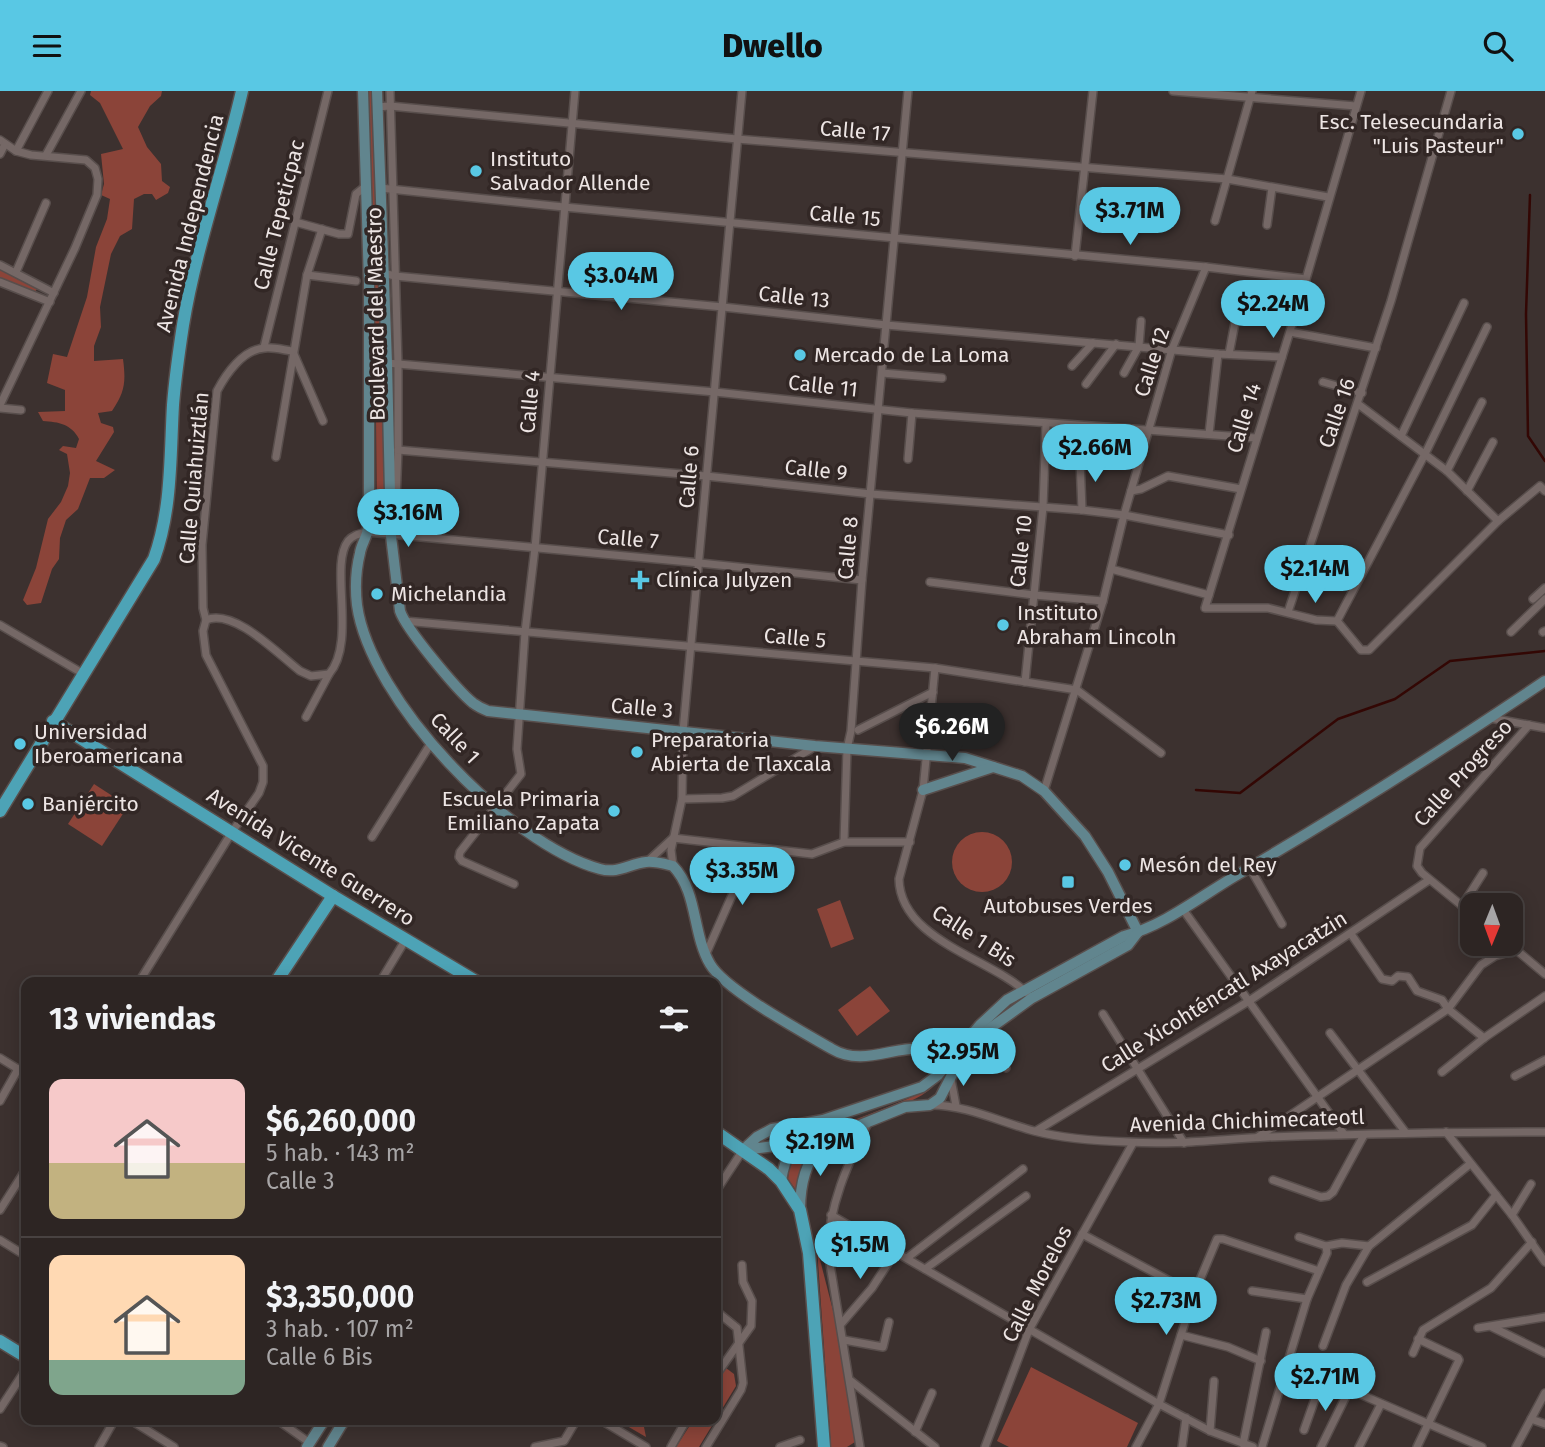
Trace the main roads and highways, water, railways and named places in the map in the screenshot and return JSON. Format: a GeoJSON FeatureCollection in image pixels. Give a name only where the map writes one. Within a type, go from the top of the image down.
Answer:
{"type":"FeatureCollection","features":[{"type":"Feature","properties":{"kind":"main road","name":"Avenida Independencia"},"geometry":{"type":"LineString","coordinates":[[162,531],[166,395],[175,323],[233,91]]}},
{"type":"Feature","properties":{"kind":"main road","name":"Avenida Independencia"},"geometry":{"type":"LineString","coordinates":[[0,811],[154,559],[167,510],[174,391],[183,323],[197,259],[242,91]]}},
{"type":"Feature","properties":{"kind":"main road","name":"Calle 1"},"geometry":{"type":"LineString","coordinates":[[363,91],[370,340],[367,532],[360,550],[356,574],[357,604],[370,652],[402,706],[430,743],[495,807],[544,843],[598,869],[614,871],[646,862],[673,866],[687,884],[698,938],[714,971],[720,977]]}},
{"type":"Feature","properties":{"kind":"main road","name":"Boulevard del Maestro"},"geometry":{"type":"LineString","coordinates":[[377,91],[386,188],[389,274],[386,342],[393,363],[391,536],[402,616]]}},
{"type":"Feature","properties":{"kind":"main road"},"geometry":{"type":"LineString","coordinates":[[370,340],[381,339],[386,342]]}},
{"type":"Feature","properties":{"kind":"main road","name":"Calle 3"},"geometry":{"type":"LineString","coordinates":[[402,616],[473,703],[488,711],[815,746],[965,758],[1022,776],[1044,791],[1085,836],[1108,871],[1139,932]]}},
{"type":"Feature","properties":{"kind":"main road"},"geometry":{"type":"LineString","coordinates":[[743,1150],[757,1137],[772,1129],[823,1120],[914,1091],[952,1068],[985,1032],[1028,994],[1124,936],[1139,932],[1182,908],[1370,796],[1545,681]]}},
{"type":"Feature","properties":{"kind":"main road","name":"Avenida Vicente Guerrero"},"geometry":{"type":"LineString","coordinates":[[53,721],[333,896],[469,977]]}},
{"type":"Feature","properties":{"kind":"main road"},"geometry":{"type":"LineString","coordinates":[[923,790],[993,767]]}},
{"type":"Feature","properties":{"kind":"main road"},"geometry":{"type":"LineString","coordinates":[[279,977],[333,896]]}},
{"type":"Feature","properties":{"kind":"main road","name":"Calle 1"},"geometry":{"type":"LineString","coordinates":[[721,978],[841,1054],[860,1056],[929,1048],[938,1051],[952,1068]]}},
{"type":"Feature","properties":{"kind":"main road"},"geometry":{"type":"LineString","coordinates":[[743,1150],[823,1140],[905,1107],[925,1106],[942,1095],[952,1068],[992,1012],[1007,1000],[1028,994]]}},
{"type":"Feature","properties":{"kind":"main road"},"geometry":{"type":"LineString","coordinates":[[914,1091],[925,1106]]}},
{"type":"Feature","properties":{"kind":"main road"},"geometry":{"type":"LineString","coordinates":[[781,1181],[792,1145],[806,1130],[823,1120]]}},
{"type":"Feature","properties":{"kind":"main road"},"geometry":{"type":"LineString","coordinates":[[721,1135],[757,1159],[781,1181],[800,1210]]}},
{"type":"Feature","properties":{"kind":"main road"},"geometry":{"type":"LineString","coordinates":[[823,1140],[807,1167],[800,1196],[800,1210],[809,1253],[824,1447]]}},
{"type":"Feature","properties":{"kind":"main road"},"geometry":{"type":"LineString","coordinates":[[0,1341],[21,1354]]}},
{"type":"Feature","properties":{"kind":"main road"},"geometry":{"type":"LineString","coordinates":[[311,1446],[322,1425]]}},
{"type":"Feature","properties":{"kind":"main road"},"geometry":{"type":"LineString","coordinates":[[328,1447],[341,1425]]}},
{"type":"Feature","properties":{"kind":"waterway"},"geometry":{"type":"LineString","coordinates":[[1530,195],[1526,314],[1528,436],[1545,461]]}},
{"type":"Feature","properties":{"kind":"waterway"},"geometry":{"type":"LineString","coordinates":[[1196,790],[1240,793],[1338,719],[1395,699],[1450,661],[1545,651]]}},
{"type":"Feature","properties":{"kind":"place","name":"Esc. Telesecundaria \"Luis Pasteur\""},"geometry":{"type":"Point","coordinates":[1518,134]}},
{"type":"Feature","properties":{"kind":"place","name":"Instituto Salvador Allende"},"geometry":{"type":"Point","coordinates":[476,171]}},
{"type":"Feature","properties":{"kind":"place","name":"Mercado de La Loma"},"geometry":{"type":"Point","coordinates":[800,355]}},
{"type":"Feature","properties":{"kind":"place","name":"Clínica Julyzen"},"geometry":{"type":"Point","coordinates":[640,580]}},
{"type":"Feature","properties":{"kind":"place","name":"Michelandia"},"geometry":{"type":"Point","coordinates":[377,594]}},
{"type":"Feature","properties":{"kind":"place","name":"Instituto Abraham Lincoln"},"geometry":{"type":"Point","coordinates":[1003,625]}},
{"type":"Feature","properties":{"kind":"place","name":"Universidad Iberoamericana"},"geometry":{"type":"Point","coordinates":[20,744]}},
{"type":"Feature","properties":{"kind":"place","name":"Preparatoria Abierta de Tlaxcala"},"geometry":{"type":"Point","coordinates":[637,752]}},
{"type":"Feature","properties":{"kind":"place","name":"Banjército"},"geometry":{"type":"Point","coordinates":[28,804]}},
{"type":"Feature","properties":{"kind":"place","name":"Escuela Primaria Emiliano Zapata"},"geometry":{"type":"Point","coordinates":[614,811]}},
{"type":"Feature","properties":{"kind":"place","name":"Mesón del Rey"},"geometry":{"type":"Point","coordinates":[1125,865]}},
{"type":"Feature","properties":{"kind":"place","name":"Autobuses Verdes"},"geometry":{"type":"Point","coordinates":[1068,882]}}]}
